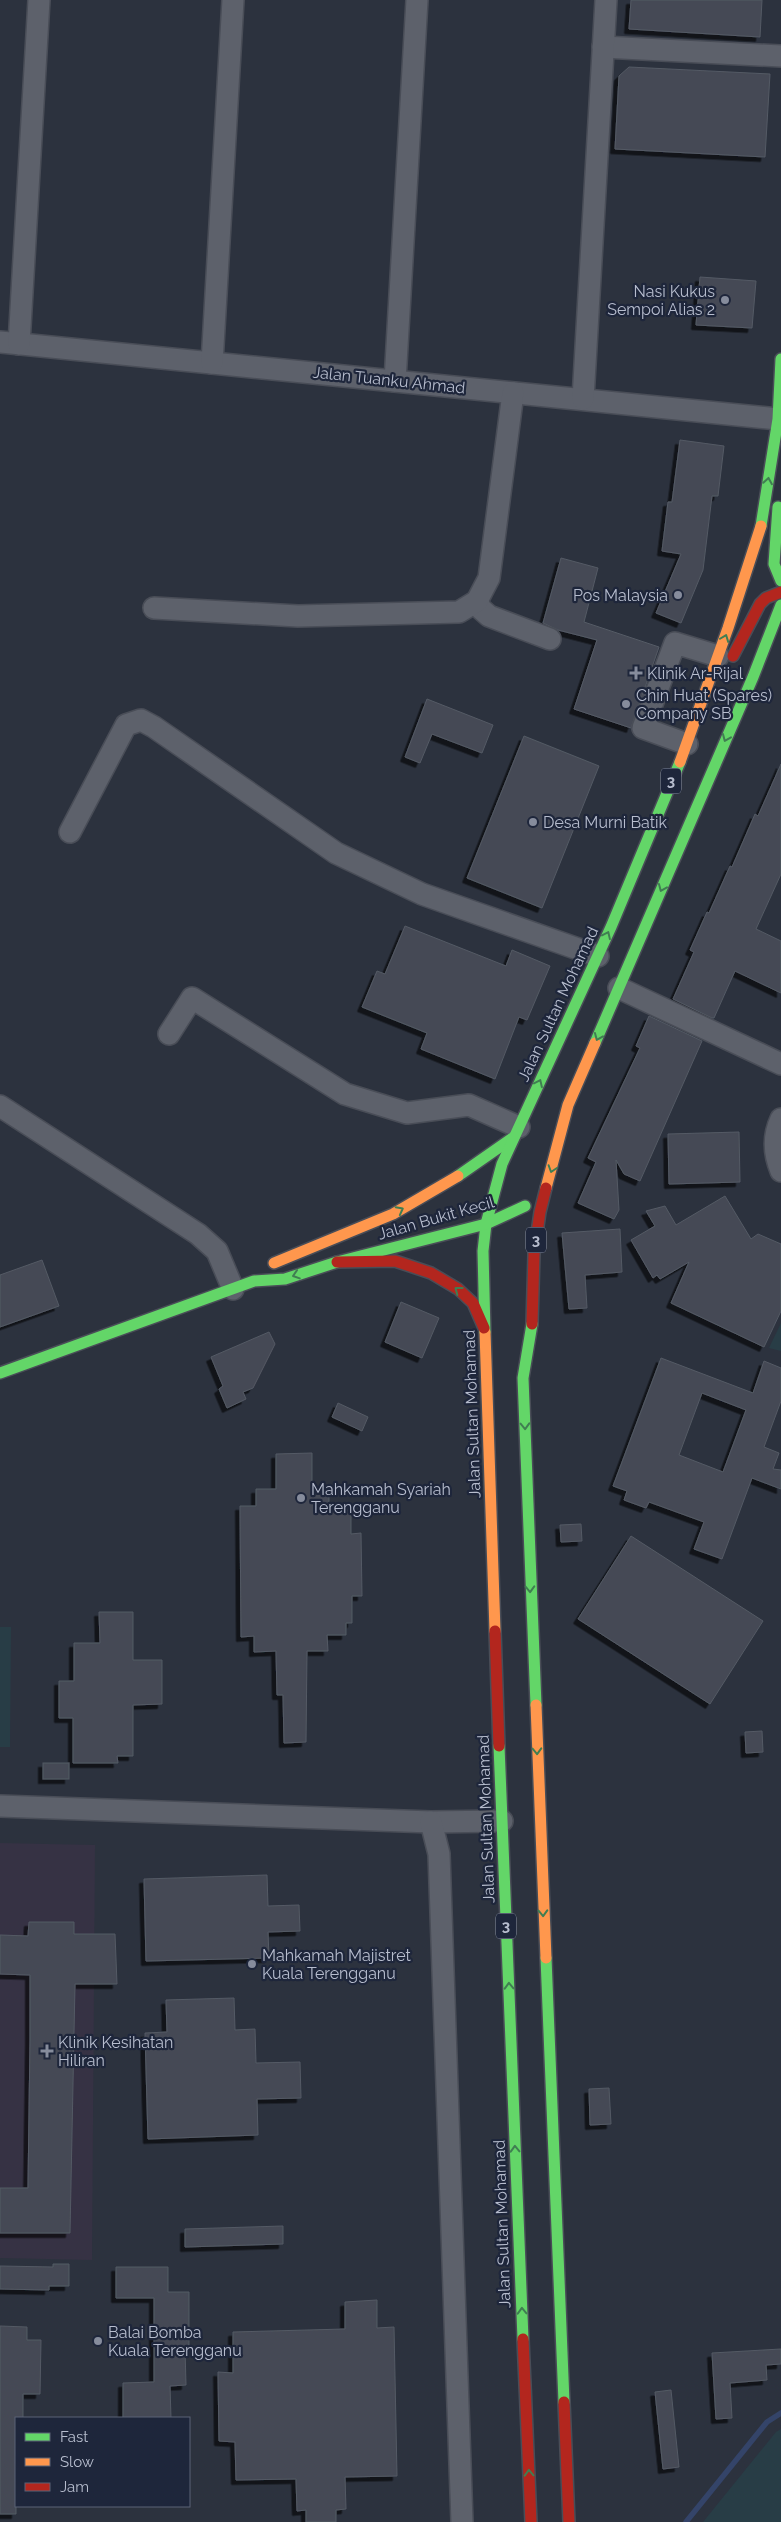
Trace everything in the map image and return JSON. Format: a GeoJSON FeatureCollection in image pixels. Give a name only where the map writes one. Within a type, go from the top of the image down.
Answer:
{"type":"FeatureCollection","features":[{"type":"Feature","properties":{"kind":"main road","name":"Jalan Sultan Mohamad"},"geometry":{"type":"LineString","coordinates":[[531,2522],[502,1820],[485,1329],[484,1251],[486,1206],[502,1164],[598,956],[687,744],[723,665],[742,586],[761,525],[778,419],[781,359]]}},
{"type":"Feature","properties":{"kind":"main road"},"geometry":{"type":"LineString","coordinates":[[778,419],[780,482],[774,564],[781,581]]}},
{"type":"Feature","properties":{"kind":"main road"},"geometry":{"type":"LineString","coordinates":[[687,744],[723,665],[760,604],[766,598],[781,592]]}},
{"type":"Feature","properties":{"kind":"main road","name":"3"},"geometry":{"type":"LineString","coordinates":[[536,1181],[753,678],[781,605]]}},
{"type":"Feature","properties":{"kind":"main road"},"geometry":{"type":"LineString","coordinates":[[753,678],[775,652]]}},
{"type":"Feature","properties":{"kind":"main road","name":"3"},"geometry":{"type":"LineString","coordinates":[[523,1378],[533,1316],[534,1254],[540,1212],[558,1152],[568,1105]]}},
{"type":"Feature","properties":{"kind":"main road"},"geometry":{"type":"LineString","coordinates":[[274,1262],[393,1214],[444,1186],[517,1132]]}},
{"type":"Feature","properties":{"kind":"main road","name":"3"},"geometry":{"type":"LineString","coordinates":[[521,1222],[526,1202]]}},
{"type":"Feature","properties":{"kind":"main road","name":"Jalan Bukit Kecil"},"geometry":{"type":"LineString","coordinates":[[0,1372],[254,1281],[285,1279],[337,1262],[486,1224],[526,1202]]}},
{"type":"Feature","properties":{"kind":"main road","name":"Jalan Bukit Kecil"},"geometry":{"type":"LineString","coordinates":[[486,1206],[526,1202]]}},
{"type":"Feature","properties":{"kind":"main road","name":"Jalan Bukit Kecil"},"geometry":{"type":"LineString","coordinates":[[254,1281],[274,1262],[368,1237]]}},
{"type":"Feature","properties":{"kind":"main road"},"geometry":{"type":"LineString","coordinates":[[337,1262],[394,1261],[431,1273],[458,1289],[473,1303],[485,1329]]}},
{"type":"Feature","properties":{"kind":"main road","name":"3"},"geometry":{"type":"LineString","coordinates":[[520,1320],[569,2522]]}},
{"type":"Feature","properties":{"kind":"street"},"geometry":{"type":"LineString","coordinates":[[10,343],[39,0]]}},
{"type":"Feature","properties":{"kind":"street"},"geometry":{"type":"LineString","coordinates":[[212,363],[233,0]]}},
{"type":"Feature","properties":{"kind":"street"},"geometry":{"type":"LineString","coordinates":[[394,381],[417,0]]}},
{"type":"Feature","properties":{"kind":"street"},"geometry":{"type":"LineString","coordinates":[[583,399],[606,0]]}},
{"type":"Feature","properties":{"kind":"street"},"geometry":{"type":"LineString","coordinates":[[603,47],[781,56]]}},
{"type":"Feature","properties":{"kind":"street","name":"Jalan Tuanku Ahmad"},"geometry":{"type":"LineString","coordinates":[[10,343],[778,419]]}},
{"type":"Feature","properties":{"kind":"street"},"geometry":{"type":"LineString","coordinates":[[154,608],[298,616],[459,612],[477,601],[489,578],[513,393]]}},
{"type":"Feature","properties":{"kind":"street"},"geometry":{"type":"LineString","coordinates":[[477,601],[481,610],[489,616],[550,639]]}},
{"type":"Feature","properties":{"kind":"street"},"geometry":{"type":"LineString","coordinates":[[687,744],[643,728],[675,642],[723,665]]}},
{"type":"Feature","properties":{"kind":"street"},"geometry":{"type":"LineString","coordinates":[[70,832],[126,725],[141,720],[162,732],[336,853],[422,894],[598,956]]}},
{"type":"Feature","properties":{"kind":"street"},"geometry":{"type":"LineString","coordinates":[[618,988],[781,1064]]}},
{"type":"Feature","properties":{"kind":"street"},"geometry":{"type":"LineString","coordinates":[[169,1034],[192,998],[345,1094],[407,1113],[469,1105],[517,1132]]}},
{"type":"Feature","properties":{"kind":"street"},"geometry":{"type":"LineString","coordinates":[[0,1106],[198,1234],[217,1251],[233,1289]]}},
{"type":"Feature","properties":{"kind":"street"},"geometry":{"type":"LineString","coordinates":[[781,1119],[775,1140],[781,1171]]}},
{"type":"Feature","properties":{"kind":"street"},"geometry":{"type":"LineString","coordinates":[[0,1806],[431,1822],[502,1820]]}},
{"type":"Feature","properties":{"kind":"street"},"geometry":{"type":"LineString","coordinates":[[431,1822],[439,1854],[462,2522]]}},
{"type":"Feature","properties":{"kind":"shaded area"},"geometry":{"type":"Polygon","coordinates":[[[781,1323],[781,1351],[769,1348],[781,1323]]]}},
{"type":"Feature","properties":{"kind":"shaded area"},"geometry":{"type":"Polygon","coordinates":[[[0,1627],[11,1627],[10,1747],[0,1747],[0,1627]]]}},
{"type":"Feature","properties":{"kind":"shaded area","name":"Klinik Kesihatan Hiliran"},"geometry":{"type":"Polygon","coordinates":[[[0,1843],[95,1845],[92,2260],[0,2258],[0,1843]]]}},
{"type":"Feature","properties":{"kind":"shaded area"},"geometry":{"type":"Polygon","coordinates":[[[781,2429],[781,2522],[703,2522],[776,2432],[781,2429]]]}},
{"type":"Feature","properties":{"kind":"building"},"geometry":{"type":"Polygon","coordinates":[[[631,0],[762,0],[760,37],[629,29],[631,0]]]}},
{"type":"Feature","properties":{"kind":"building"},"geometry":{"type":"Polygon","coordinates":[[[629,67],[770,74],[765,157],[615,149],[619,76],[629,67]]]}},
{"type":"Feature","properties":{"kind":"building"},"geometry":{"type":"Polygon","coordinates":[[[700,277],[756,281],[752,328],[696,325],[700,277]]]}},
{"type":"Feature","properties":{"kind":"building"},"geometry":{"type":"Polygon","coordinates":[[[680,440],[724,446],[718,496],[712,496],[703,570],[681,623],[656,613],[681,554],[662,551],[668,502],[672,502],[680,440]]]}},
{"type":"Feature","properties":{"kind":"building"},"geometry":{"type":"Polygon","coordinates":[[[561,558],[598,568],[584,622],[659,647],[631,728],[574,709],[597,640],[558,630],[543,623],[561,558]]]}},
{"type":"Feature","properties":{"kind":"building"},"geometry":{"type":"Polygon","coordinates":[[[427,699],[493,725],[482,753],[432,734],[420,763],[405,757],[427,699]]]}},
{"type":"Feature","properties":{"kind":"building","name":"Desa Murni Batik"},"geometry":{"type":"Polygon","coordinates":[[[524,736],[599,766],[542,908],[467,878],[524,736]]]}},
{"type":"Feature","properties":{"kind":"building"},"geometry":{"type":"Polygon","coordinates":[[[781,764],[781,874],[756,929],[781,941],[781,993],[735,971],[714,1018],[712,1018],[673,999],[694,952],[690,950],[707,912],[709,913],[730,866],[732,867],[755,814],[758,816],[781,764]]]}},
{"type":"Feature","properties":{"kind":"building"},"geometry":{"type":"Polygon","coordinates":[[[405,926],[506,966],[512,950],[550,966],[527,1020],[519,1017],[495,1079],[421,1049],[427,1033],[362,1007],[377,971],[385,974],[405,926]]]}},
{"type":"Feature","properties":{"kind":"building"},"geometry":{"type":"Polygon","coordinates":[[[649,1016],[702,1041],[640,1181],[624,1174],[616,1160],[619,1210],[614,1219],[578,1203],[596,1162],[588,1158],[640,1048],[636,1046],[649,1016]]]}},
{"type":"Feature","properties":{"kind":"building"},"geometry":{"type":"Polygon","coordinates":[[[739,1132],[740,1182],[669,1184],[668,1134],[739,1132]]]}},
{"type":"Feature","properties":{"kind":"building"},"geometry":{"type":"Polygon","coordinates":[[[725,1196],[751,1239],[758,1234],[781,1244],[781,1311],[764,1347],[671,1303],[689,1262],[660,1279],[657,1275],[653,1278],[631,1240],[655,1226],[646,1211],[665,1206],[676,1225],[725,1196]]]}},
{"type":"Feature","properties":{"kind":"building"},"geometry":{"type":"Polygon","coordinates":[[[620,1229],[622,1272],[585,1275],[587,1308],[569,1309],[562,1233],[620,1229]]]}},
{"type":"Feature","properties":{"kind":"building"},"geometry":{"type":"Polygon","coordinates":[[[42,1260],[59,1306],[0,1327],[0,1275],[42,1260]]]}},
{"type":"Feature","properties":{"kind":"building"},"geometry":{"type":"Polygon","coordinates":[[[401,1302],[439,1318],[422,1358],[385,1342],[401,1302]]]}},
{"type":"Feature","properties":{"kind":"building"},"geometry":{"type":"Polygon","coordinates":[[[269,1332],[275,1344],[253,1388],[243,1392],[246,1399],[227,1408],[219,1389],[223,1386],[211,1357],[269,1332]]]}},
{"type":"Feature","properties":{"kind":"building"},"geometry":{"type":"Polygon","coordinates":[[[661,1358],[753,1393],[764,1361],[781,1368],[781,1401],[764,1447],[779,1453],[773,1469],[781,1470],[781,1489],[752,1478],[722,1559],[694,1549],[704,1522],[649,1502],[646,1508],[624,1500],[627,1491],[613,1486],[661,1358]],[[702,1393],[679,1455],[723,1472],[746,1410],[702,1393]]]}},
{"type":"Feature","properties":{"kind":"building"},"geometry":{"type":"Polygon","coordinates":[[[338,1403],[368,1417],[362,1431],[332,1417],[338,1403]]]}},
{"type":"Feature","properties":{"kind":"building"},"geometry":{"type":"Polygon","coordinates":[[[312,1453],[312,1489],[329,1488],[329,1505],[344,1504],[345,1510],[351,1510],[351,1534],[361,1533],[362,1596],[352,1596],[352,1623],[346,1623],[346,1635],[327,1635],[328,1651],[307,1651],[306,1742],[284,1743],[283,1695],[277,1695],[276,1651],[254,1652],[254,1636],[241,1637],[240,1506],[256,1506],[256,1489],[276,1489],[276,1454],[312,1453]]]}},
{"type":"Feature","properties":{"kind":"building"},"geometry":{"type":"Polygon","coordinates":[[[581,1524],[582,1541],[561,1542],[560,1525],[581,1524]]]}},
{"type":"Feature","properties":{"kind":"building"},"geometry":{"type":"Polygon","coordinates":[[[631,1536],[763,1621],[710,1704],[578,1619],[631,1536]]]}},
{"type":"Feature","properties":{"kind":"building"},"geometry":{"type":"Polygon","coordinates":[[[99,1612],[133,1612],[133,1660],[162,1660],[162,1704],[133,1705],[133,1756],[117,1756],[118,1763],[73,1763],[73,1718],[59,1718],[59,1681],[74,1681],[74,1643],[100,1643],[99,1612]]]}},
{"type":"Feature","properties":{"kind":"building"},"geometry":{"type":"Polygon","coordinates":[[[762,1731],[763,1752],[746,1753],[745,1732],[762,1731]]]}},
{"type":"Feature","properties":{"kind":"building"},"geometry":{"type":"Polygon","coordinates":[[[43,1763],[69,1763],[69,1779],[43,1779],[43,1763]]]}},
{"type":"Feature","properties":{"kind":"building"},"geometry":{"type":"Polygon","coordinates":[[[267,1875],[268,1906],[299,1905],[300,1931],[268,1932],[269,1958],[146,1961],[144,1879],[267,1875]]]}},
{"type":"Feature","properties":{"kind":"building"},"geometry":{"type":"Polygon","coordinates":[[[29,1922],[74,1922],[74,1934],[115,1934],[117,1984],[75,1984],[70,2233],[0,2233],[0,2188],[28,2188],[30,1975],[0,1974],[0,1935],[28,1936],[29,1922]]]}},
{"type":"Feature","properties":{"kind":"building"},"geometry":{"type":"Polygon","coordinates":[[[234,1998],[235,2030],[255,2029],[256,2063],[300,2062],[301,2098],[257,2099],[258,2135],[148,2139],[145,2033],[167,2032],[166,2000],[234,1998]]]}},
{"type":"Feature","properties":{"kind":"building"},"geometry":{"type":"Polygon","coordinates":[[[609,2088],[611,2124],[590,2125],[589,2089],[609,2088]]]}},
{"type":"Feature","properties":{"kind":"building"},"geometry":{"type":"Polygon","coordinates":[[[283,2226],[283,2244],[185,2247],[185,2229],[283,2226]]]}},
{"type":"Feature","properties":{"kind":"building"},"geometry":{"type":"Polygon","coordinates":[[[53,2264],[69,2264],[69,2286],[49,2286],[49,2290],[0,2289],[0,2266],[53,2267],[53,2264]]]}},
{"type":"Feature","properties":{"kind":"building"},"geometry":{"type":"Polygon","coordinates":[[[116,2267],[168,2267],[168,2292],[189,2292],[189,2349],[185,2348],[186,2385],[170,2386],[171,2417],[123,2417],[123,2383],[154,2382],[154,2298],[116,2298],[116,2267]]]}},
{"type":"Feature","properties":{"kind":"building"},"geometry":{"type":"Polygon","coordinates":[[[377,2300],[377,2328],[394,2327],[397,2476],[345,2477],[346,2509],[336,2510],[336,2522],[306,2522],[306,2510],[297,2511],[296,2479],[236,2480],[235,2442],[219,2441],[218,2372],[233,2373],[233,2332],[345,2329],[345,2302],[377,2300]]]}},
{"type":"Feature","properties":{"kind":"building"},"geometry":{"type":"Polygon","coordinates":[[[0,2326],[27,2327],[27,2340],[41,2340],[40,2394],[23,2394],[23,2417],[15,2417],[16,2514],[0,2514],[0,2326]]]}},
{"type":"Feature","properties":{"kind":"building"},"geometry":{"type":"Polygon","coordinates":[[[781,2349],[781,2364],[766,2365],[767,2380],[730,2383],[732,2418],[716,2419],[712,2353],[781,2349]]]}},
{"type":"Feature","properties":{"kind":"building"},"geometry":{"type":"Polygon","coordinates":[[[671,2390],[679,2467],[663,2469],[655,2392],[671,2390]]]}},
{"type":"Feature","properties":{"kind":"waterway"},"geometry":{"type":"LineString","coordinates":[[686,2522],[767,2422],[781,2413]]}},
{"type":"Feature","properties":{"kind":"traffic: fast"},"geometry":{"type":"LineString","coordinates":[[761,526],[778,419],[781,359]]}},
{"type":"Feature","properties":{"kind":"traffic: fast"},"geometry":{"type":"LineString","coordinates":[[778,507],[774,564],[781,581]]}},
{"type":"Feature","properties":{"kind":"traffic: fast"},"geometry":{"type":"LineString","coordinates":[[595,1043],[753,677],[781,605]]}},
{"type":"Feature","properties":{"kind":"traffic: fast"},"geometry":{"type":"LineString","coordinates":[[485,1332],[483,1251],[486,1224],[502,1164],[611,927],[680,762]]}},
{"type":"Feature","properties":{"kind":"traffic: fast"},"geometry":{"type":"LineString","coordinates":[[458,1176],[514,1137]]}},
{"type":"Feature","properties":{"kind":"traffic: fast"},"geometry":{"type":"LineString","coordinates":[[0,1373],[254,1281],[285,1279],[337,1262],[486,1224],[525,1206]]}},
{"type":"Feature","properties":{"kind":"traffic: fast"},"geometry":{"type":"LineString","coordinates":[[532,1324],[523,1378],[536,1705]]}},
{"type":"Feature","properties":{"kind":"traffic: fast"},"geometry":{"type":"LineString","coordinates":[[499,1746],[523,2339]]}},
{"type":"Feature","properties":{"kind":"traffic: fast"},"geometry":{"type":"LineString","coordinates":[[546,1958],[564,2402]]}},
{"type":"Feature","properties":{"kind":"traffic: slow"},"geometry":{"type":"LineString","coordinates":[[680,762],[728,628],[761,526]]}},
{"type":"Feature","properties":{"kind":"traffic: slow"},"geometry":{"type":"LineString","coordinates":[[546,1188],[568,1105],[595,1043]]}},
{"type":"Feature","properties":{"kind":"traffic: slow"},"geometry":{"type":"LineString","coordinates":[[274,1263],[393,1214],[458,1176]]}},
{"type":"Feature","properties":{"kind":"traffic: slow"},"geometry":{"type":"LineString","coordinates":[[485,1332],[495,1631]]}},
{"type":"Feature","properties":{"kind":"traffic: slow"},"geometry":{"type":"LineString","coordinates":[[536,1705],[546,1958]]}},
{"type":"Feature","properties":{"kind":"traffic: jam"},"geometry":{"type":"LineString","coordinates":[[733,656],[760,604],[766,598],[781,592]]}},
{"type":"Feature","properties":{"kind":"traffic: jam"},"geometry":{"type":"LineString","coordinates":[[532,1324],[534,1254],[540,1212],[546,1188]]}},
{"type":"Feature","properties":{"kind":"traffic: jam"},"geometry":{"type":"LineString","coordinates":[[337,1262],[395,1261],[431,1273],[458,1289],[473,1303],[484,1328]]}},
{"type":"Feature","properties":{"kind":"traffic: jam"},"geometry":{"type":"LineString","coordinates":[[495,1631],[499,1746]]}},
{"type":"Feature","properties":{"kind":"traffic: jam"},"geometry":{"type":"LineString","coordinates":[[523,2339],[531,2522]]}},
{"type":"Feature","properties":{"kind":"traffic: jam"},"geometry":{"type":"LineString","coordinates":[[564,2402],[569,2522]]}},
{"type":"Feature","properties":{"kind":"place","name":"Nasi Kukus Sempoi Alias 2"},"geometry":{"type":"Point","coordinates":[725,300]}},
{"type":"Feature","properties":{"kind":"place","name":"Pos Malaysia"},"geometry":{"type":"Point","coordinates":[678,595]}},
{"type":"Feature","properties":{"kind":"place","name":"Klinik Ar-Rijal"},"geometry":{"type":"Point","coordinates":[636,673]}},
{"type":"Feature","properties":{"kind":"place","name":"Chin Huat (Spares) Company SB"},"geometry":{"type":"Point","coordinates":[626,704]}},
{"type":"Feature","properties":{"kind":"place","name":"Desa Murni Batik"},"geometry":{"type":"Point","coordinates":[533,822]}},
{"type":"Feature","properties":{"kind":"place","name":"Mahkamah Syariah Terengganu"},"geometry":{"type":"Point","coordinates":[301,1498]}},
{"type":"Feature","properties":{"kind":"place","name":"Mahkamah Majistret Kuala Terengganu"},"geometry":{"type":"Point","coordinates":[252,1964]}},
{"type":"Feature","properties":{"kind":"place","name":"Klinik Kesihatan Hiliran"},"geometry":{"type":"Point","coordinates":[47,2051]}},
{"type":"Feature","properties":{"kind":"place","name":"Balai Bomba Kuala Terengganu"},"geometry":{"type":"Point","coordinates":[98,2341]}}]}
